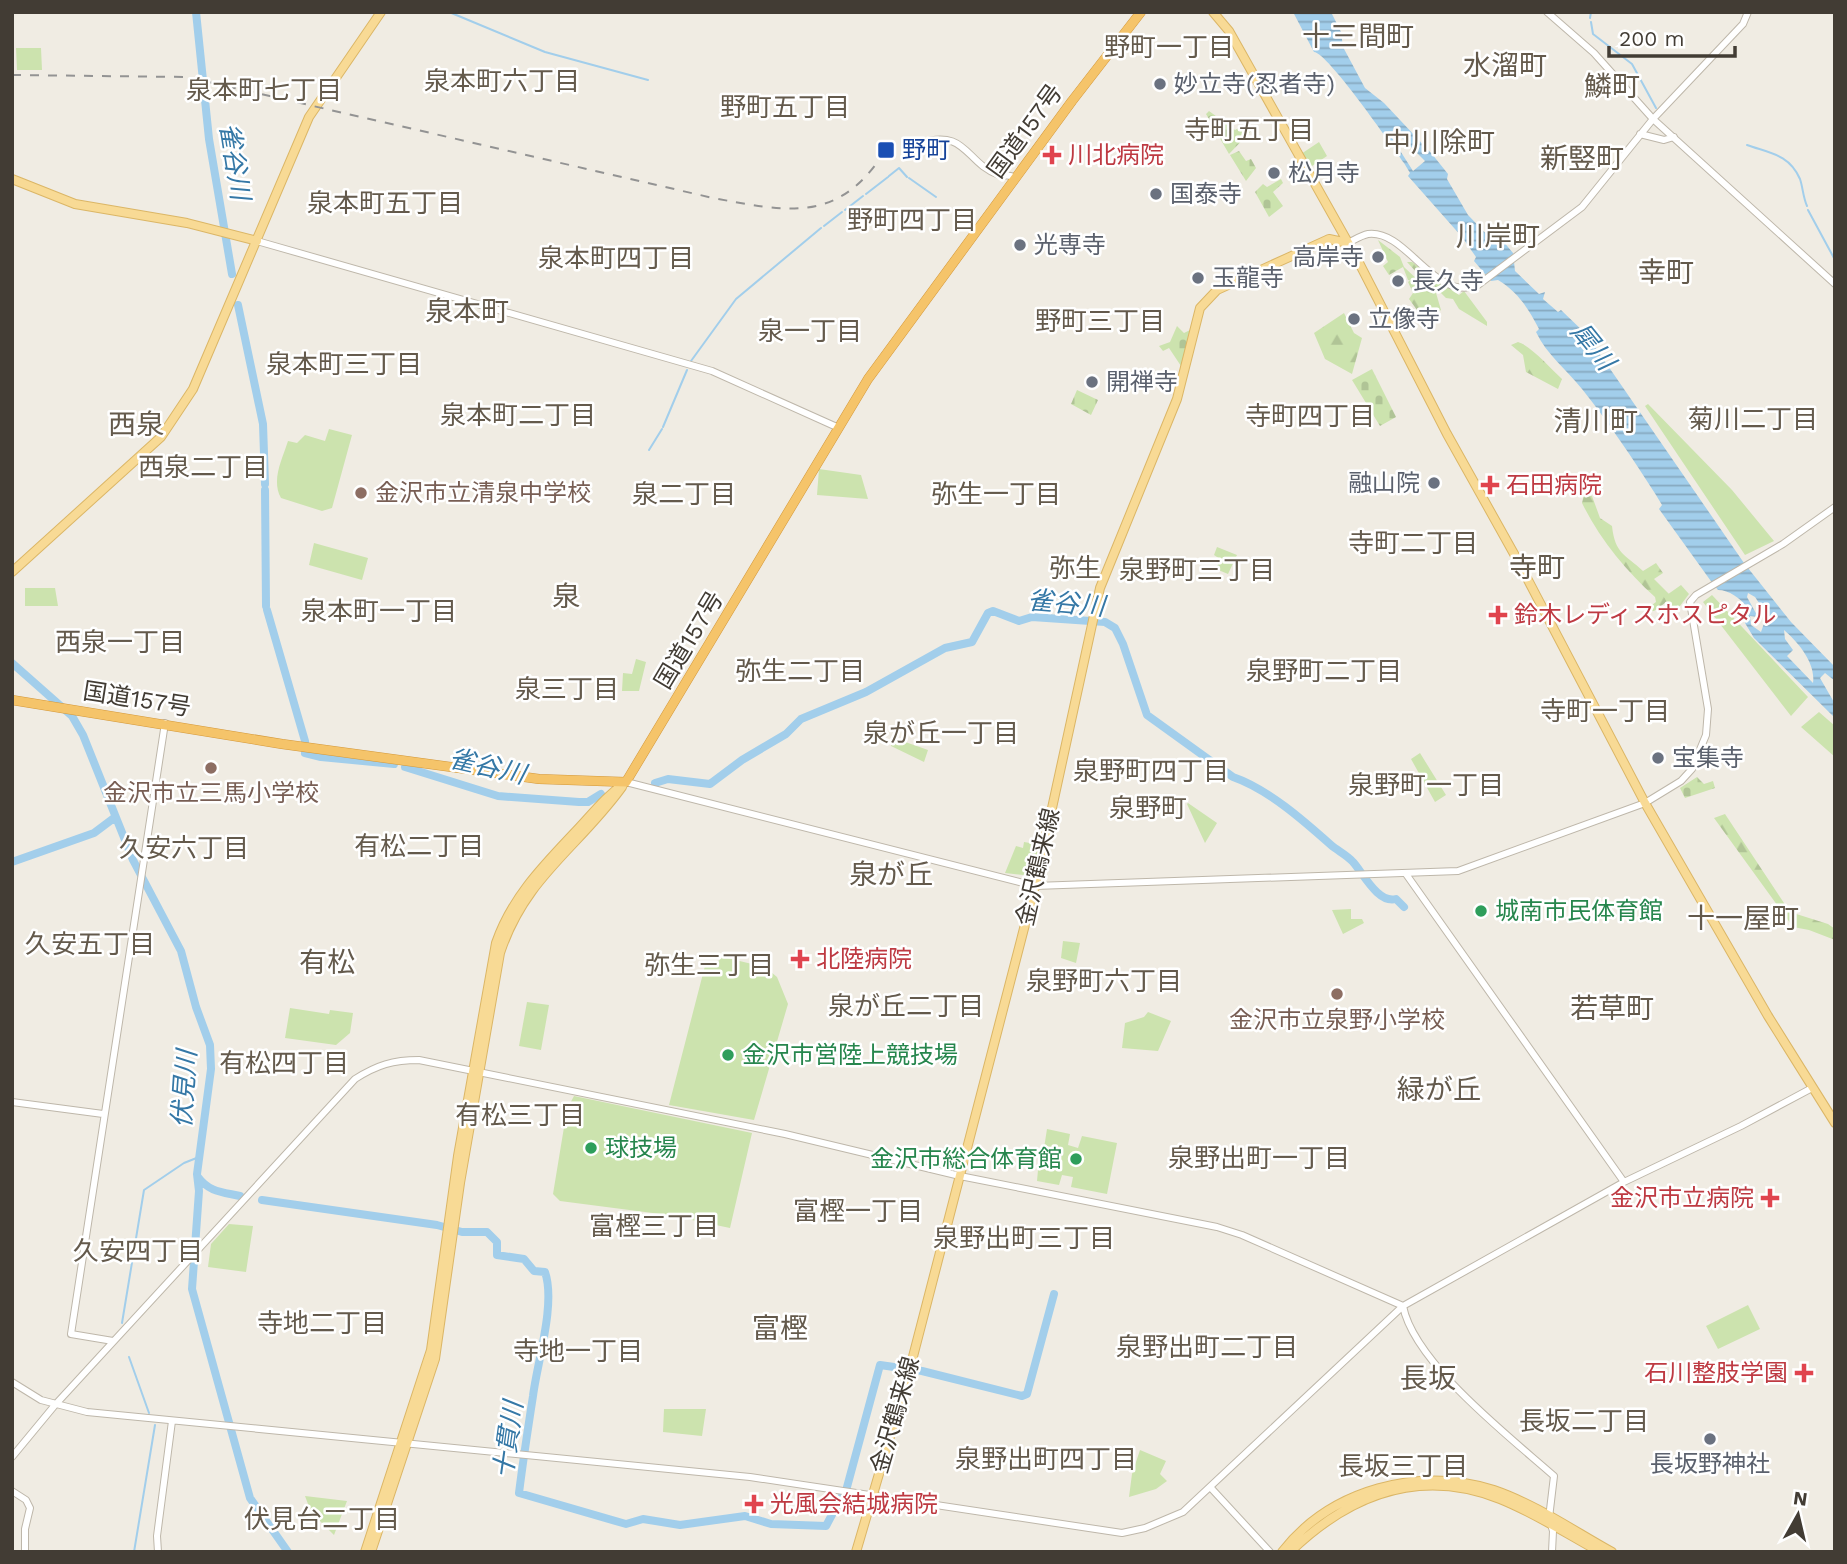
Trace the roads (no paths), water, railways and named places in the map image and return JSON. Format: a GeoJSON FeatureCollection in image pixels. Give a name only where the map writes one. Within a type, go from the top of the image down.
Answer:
{"type":"FeatureCollection","features":[{"type":"Feature","properties":{"kind":"highway","name":"国道157号"},"geometry":{"type":"LineString","coordinates":[[12,700],[282,744],[538,779],[626,782],[885,355],[1142,12]]}},
{"type":"Feature","properties":{"kind":"main road"},"geometry":{"type":"LineString","coordinates":[[12,572],[161,437],[193,389],[309,117],[381,12]]}},
{"type":"Feature","properties":{"kind":"main road"},"geometry":{"type":"LineString","coordinates":[[1213,12],[1229,31],[1348,243],[1645,803],[1835,1123]]}},
{"type":"Feature","properties":{"kind":"main road"},"geometry":{"type":"LineString","coordinates":[[12,179],[75,204],[223,231],[257,241]]}},
{"type":"Feature","properties":{"kind":"main road","name":"金沢鶴来線"},"geometry":{"type":"LineString","coordinates":[[856,1552],[909,1368],[1035,886],[1102,581],[1177,399],[1200,308],[1217,290],[1328,239],[1348,243]]}},
{"type":"Feature","properties":{"kind":"main road"},"geometry":{"type":"LineString","coordinates":[[371,1552],[405,1445],[431,1350],[475,1071],[495,974],[514,915],[546,871],[626,782]]}},
{"type":"Feature","properties":{"kind":"main road"},"geometry":{"type":"LineString","coordinates":[[365,1552],[405,1445]]}},
{"type":"Feature","properties":{"kind":"main road"},"geometry":{"type":"LineString","coordinates":[[1282,1552],[1307,1526],[1334,1507],[1376,1489],[1409,1482],[1450,1482],[1494,1490],[1612,1552]]}},
{"type":"Feature","properties":{"kind":"main road"},"geometry":{"type":"LineString","coordinates":[[1290,1552],[1334,1513],[1373,1496],[1412,1488],[1477,1492],[1550,1521],[1600,1552]]}},
{"type":"Feature","properties":{"kind":"street"},"geometry":{"type":"LineString","coordinates":[[1547,12],[1594,53],[1653,119],[1835,284]]}},
{"type":"Feature","properties":{"kind":"street"},"geometry":{"type":"LineString","coordinates":[[1348,243],[1367,234],[1377,234],[1391,240],[1439,278],[1457,287],[1478,285],[1582,207],[1653,119],[1743,24],[1748,12]]}},
{"type":"Feature","properties":{"kind":"street"},"geometry":{"type":"LineString","coordinates":[[1640,134],[1664,141],[1674,137]]}},
{"type":"Feature","properties":{"kind":"street"},"geometry":{"type":"LineString","coordinates":[[920,143],[942,138],[952,140],[998,174],[1015,178]]}},
{"type":"Feature","properties":{"kind":"street"},"geometry":{"type":"LineString","coordinates":[[257,241],[712,371],[839,428]]}},
{"type":"Feature","properties":{"kind":"street"},"geometry":{"type":"LineString","coordinates":[[626,782],[1035,886],[1458,871],[1645,803],[1681,780],[1692,769],[1699,755],[1709,718],[1690,603],[1696,595],[1777,547],[1835,507]]}},
{"type":"Feature","properties":{"kind":"street"},"geometry":{"type":"LineString","coordinates":[[113,1341],[71,1334],[165,723]]}},
{"type":"Feature","properties":{"kind":"street"},"geometry":{"type":"LineString","coordinates":[[1406,873],[1592,1133],[1623,1182]]}},
{"type":"Feature","properties":{"kind":"street"},"geometry":{"type":"LineString","coordinates":[[12,1457],[113,1341],[355,1079],[375,1066],[397,1060],[419,1060],[794,1136],[960,1176],[1217,1227],[1242,1235],[1403,1306],[1418,1340],[1432,1361],[1554,1476],[1550,1521],[1552,1552]]}},
{"type":"Feature","properties":{"kind":"street"},"geometry":{"type":"LineString","coordinates":[[12,1382],[55,1405],[87,1412],[750,1477],[1122,1533],[1164,1521],[1183,1512],[1403,1306],[1623,1182],[1741,1126],[1812,1088]]}},
{"type":"Feature","properties":{"kind":"street"},"geometry":{"type":"LineString","coordinates":[[12,1102],[103,1114]]}},
{"type":"Feature","properties":{"kind":"street"},"geometry":{"type":"LineString","coordinates":[[158,1552],[157,1536],[172,1421]]}},
{"type":"Feature","properties":{"kind":"street"},"geometry":{"type":"LineString","coordinates":[[1211,1488],[1270,1552]]}},
{"type":"Feature","properties":{"kind":"street"},"geometry":{"type":"LineString","coordinates":[[12,1491],[26,1500],[30,1508],[25,1529],[26,1552]]}},
{"type":"Feature","properties":{"kind":"water","name":"犀川"},"geometry":{"type":"Polygon","coordinates":[[[1293,12],[1331,12],[1341,32],[1343,47],[1365,88],[1384,103],[1432,154],[1448,174],[1447,179],[1468,215],[1497,245],[1503,241],[1513,253],[1515,271],[1539,294],[1545,292],[1543,299],[1558,312],[1561,310],[1586,334],[1744,563],[1791,622],[1835,667],[1835,681],[1825,673],[1820,678],[1835,704],[1835,718],[1754,638],[1745,623],[1747,607],[1734,595],[1718,590],[1713,584],[1659,509],[1662,505],[1611,428],[1582,389],[1545,348],[1536,332],[1539,329],[1522,301],[1498,280],[1491,281],[1474,261],[1476,257],[1462,237],[1408,176],[1410,173],[1404,163],[1360,102],[1332,67],[1314,52],[1293,12]],[[1393,129],[1392,138],[1413,171],[1425,161],[1393,129]],[[1748,593],[1747,597],[1758,617],[1750,616],[1751,625],[1761,632],[1767,615],[1755,597],[1748,593]],[[1784,630],[1785,639],[1793,650],[1787,656],[1813,683],[1809,661],[1784,630]]]}},
{"type":"Feature","properties":{"kind":"waterway","name":"雀谷川"},"geometry":{"type":"LineString","coordinates":[[196,12],[209,139],[232,274]]}},
{"type":"Feature","properties":{"kind":"waterway"},"geometry":{"type":"LineString","coordinates":[[449,12],[545,52],[648,80]]}},
{"type":"Feature","properties":{"kind":"waterway"},"geometry":{"type":"LineString","coordinates":[[1590,18],[1591,12]]}},
{"type":"Feature","properties":{"kind":"waterway"},"geometry":{"type":"LineString","coordinates":[[1591,22],[1593,34],[1632,64],[1656,108]]}},
{"type":"Feature","properties":{"kind":"waterway"},"geometry":{"type":"LineString","coordinates":[[1747,145],[1778,156],[1790,164],[1800,179],[1807,206]]}},
{"type":"Feature","properties":{"kind":"waterway"},"geometry":{"type":"LineString","coordinates":[[889,176],[899,168],[907,177]]}},
{"type":"Feature","properties":{"kind":"waterway"},"geometry":{"type":"LineString","coordinates":[[866,194],[888,177]]}},
{"type":"Feature","properties":{"kind":"waterway"},"geometry":{"type":"LineString","coordinates":[[909,178],[936,197]]}},
{"type":"Feature","properties":{"kind":"waterway"},"geometry":{"type":"LineString","coordinates":[[845,210],[863,196]]}},
{"type":"Feature","properties":{"kind":"waterway"},"geometry":{"type":"LineString","coordinates":[[1808,210],[1835,260]]}},
{"type":"Feature","properties":{"kind":"waterway"},"geometry":{"type":"LineString","coordinates":[[824,226],[842,212]]}},
{"type":"Feature","properties":{"kind":"waterway"},"geometry":{"type":"LineString","coordinates":[[691,361],[736,299],[821,228]]}},
{"type":"Feature","properties":{"kind":"waterway","name":"雀谷川"},"geometry":{"type":"LineString","coordinates":[[238,305],[263,424],[265,484]]}},
{"type":"Feature","properties":{"kind":"waterway"},"geometry":{"type":"LineString","coordinates":[[663,427],[687,370]]}},
{"type":"Feature","properties":{"kind":"waterway"},"geometry":{"type":"LineString","coordinates":[[649,450],[662,429]]}},
{"type":"Feature","properties":{"kind":"waterway","name":"雀谷川"},"geometry":{"type":"LineString","coordinates":[[265,490],[266,606]]}},
{"type":"Feature","properties":{"kind":"waterway","name":"雀谷川"},"geometry":{"type":"LineString","coordinates":[[267,610],[305,741]]}},
{"type":"Feature","properties":{"kind":"waterway","name":"雀谷川"},"geometry":{"type":"LineString","coordinates":[[655,783],[668,779],[710,784],[742,760],[786,734],[801,719],[866,692],[945,648],[972,642],[988,613],[993,611],[1019,621],[1032,617],[1105,622],[1115,628],[1123,644],[1147,715],[1233,777],[1259,789],[1285,806],[1351,860],[1377,892],[1383,897],[1396,899],[1404,907]]}},
{"type":"Feature","properties":{"kind":"waterway","name":"伏見川"},"geometry":{"type":"LineString","coordinates":[[12,663],[72,716],[83,735],[133,860],[181,951],[196,1007],[210,1045],[211,1069],[197,1174],[199,1191],[192,1289],[250,1498],[288,1552]]}},
{"type":"Feature","properties":{"kind":"waterway","name":"雀谷川"},"geometry":{"type":"LineString","coordinates":[[305,753],[394,764]]}},
{"type":"Feature","properties":{"kind":"waterway","name":"雀谷川"},"geometry":{"type":"LineString","coordinates":[[405,767],[498,796],[588,802],[601,794]]}},
{"type":"Feature","properties":{"kind":"waterway"},"geometry":{"type":"LineString","coordinates":[[12,862],[94,833],[114,818]]}},
{"type":"Feature","properties":{"kind":"waterway"},"geometry":{"type":"LineString","coordinates":[[122,1323],[144,1190],[184,1163],[199,1157]]}},
{"type":"Feature","properties":{"kind":"waterway","name":"十貫川"},"geometry":{"type":"LineString","coordinates":[[198,1177],[211,1189],[240,1196]]}},
{"type":"Feature","properties":{"kind":"waterway","name":"十貫川"},"geometry":{"type":"LineString","coordinates":[[262,1200],[437,1225],[462,1232],[487,1232],[497,1242],[497,1255],[524,1259],[534,1271],[545,1272],[548,1285],[547,1317],[519,1493],[626,1524],[643,1519],[680,1525],[745,1516],[771,1524],[826,1526],[842,1496]]}},
{"type":"Feature","properties":{"kind":"waterway","name":"十貫川"},"geometry":{"type":"LineString","coordinates":[[847,1487],[880,1365],[922,1371],[1022,1396],[1027,1394],[1054,1294]]}},
{"type":"Feature","properties":{"kind":"waterway"},"geometry":{"type":"LineString","coordinates":[[129,1357],[149,1413]]}},
{"type":"Feature","properties":{"kind":"waterway"},"geometry":{"type":"LineString","coordinates":[[134,1552],[155,1425]]}},
{"type":"Feature","properties":{"kind":"railway"},"geometry":{"type":"LineString","coordinates":[[12,75],[187,77],[713,198],[763,207],[807,208],[828,203],[847,193],[865,177],[883,154]]}},
{"type":"Feature","properties":{"kind":"place","name":"妙立寺(忍者寺)"},"geometry":{"type":"Point","coordinates":[1160,84]}},
{"type":"Feature","properties":{"kind":"place","name":"野町"},"geometry":{"type":"Point","coordinates":[886,150]}},
{"type":"Feature","properties":{"kind":"place","name":"川北病院"},"geometry":{"type":"Point","coordinates":[1052,155]}},
{"type":"Feature","properties":{"kind":"place","name":"松月寺"},"geometry":{"type":"Point","coordinates":[1274,173]}},
{"type":"Feature","properties":{"kind":"place","name":"国泰寺"},"geometry":{"type":"Point","coordinates":[1156,194]}},
{"type":"Feature","properties":{"kind":"place","name":"光専寺"},"geometry":{"type":"Point","coordinates":[1020,245]}},
{"type":"Feature","properties":{"kind":"place","name":"高岸寺"},"geometry":{"type":"Point","coordinates":[1378,257]}},
{"type":"Feature","properties":{"kind":"place","name":"玉龍寺"},"geometry":{"type":"Point","coordinates":[1198,278]}},
{"type":"Feature","properties":{"kind":"place","name":"長久寺"},"geometry":{"type":"Point","coordinates":[1398,281]}},
{"type":"Feature","properties":{"kind":"place","name":"立像寺"},"geometry":{"type":"Point","coordinates":[1354,319]}},
{"type":"Feature","properties":{"kind":"place","name":"開禅寺"},"geometry":{"type":"Point","coordinates":[1092,382]}},
{"type":"Feature","properties":{"kind":"place","name":"融山院"},"geometry":{"type":"Point","coordinates":[1434,483]}},
{"type":"Feature","properties":{"kind":"place","name":"石田病院"},"geometry":{"type":"Point","coordinates":[1490,485]}},
{"type":"Feature","properties":{"kind":"place","name":"金沢市立清泉中学校"},"geometry":{"type":"Point","coordinates":[361,493]}},
{"type":"Feature","properties":{"kind":"place","name":"鈴木レディスホスピタル"},"geometry":{"type":"Point","coordinates":[1498,615]}},
{"type":"Feature","properties":{"kind":"place","name":"宝集寺"},"geometry":{"type":"Point","coordinates":[1658,758]}},
{"type":"Feature","properties":{"kind":"place","name":"金沢市立三馬小学校"},"geometry":{"type":"Point","coordinates":[211,768]}},
{"type":"Feature","properties":{"kind":"place","name":"城南市民体育館"},"geometry":{"type":"Point","coordinates":[1481,911]}},
{"type":"Feature","properties":{"kind":"place","name":"北陸病院"},"geometry":{"type":"Point","coordinates":[800,959]}},
{"type":"Feature","properties":{"kind":"place","name":"金沢市立泉野小学校"},"geometry":{"type":"Point","coordinates":[1337,994]}},
{"type":"Feature","properties":{"kind":"place","name":"金沢市営陸上競技場"},"geometry":{"type":"Point","coordinates":[728,1055]}},
{"type":"Feature","properties":{"kind":"place","name":"球技場"},"geometry":{"type":"Point","coordinates":[591,1148]}},
{"type":"Feature","properties":{"kind":"place","name":"金沢市総合体育館"},"geometry":{"type":"Point","coordinates":[1076,1159]}},
{"type":"Feature","properties":{"kind":"place","name":"金沢市立病院"},"geometry":{"type":"Point","coordinates":[1770,1198]}},
{"type":"Feature","properties":{"kind":"place","name":"石川整肢学園"},"geometry":{"type":"Point","coordinates":[1804,1373]}},
{"type":"Feature","properties":{"kind":"place","name":"長坂野神社"},"geometry":{"type":"Point","coordinates":[1710,1439]}},
{"type":"Feature","properties":{"kind":"place","name":"光風会結城病院"},"geometry":{"type":"Point","coordinates":[754,1504]}},
{"type":"Feature","properties":{"kind":"district","name":"十三間町"},"geometry":{"type":"Point","coordinates":[1358,36]}},
{"type":"Feature","properties":{"kind":"district","name":"野町一丁目"},"geometry":{"type":"Point","coordinates":[1169,47]}},
{"type":"Feature","properties":{"kind":"district","name":"水溜町"},"geometry":{"type":"Point","coordinates":[1505,65]}},
{"type":"Feature","properties":{"kind":"district","name":"泉本町六丁目"},"geometry":{"type":"Point","coordinates":[502,81]}},
{"type":"Feature","properties":{"kind":"district","name":"鱗町"},"geometry":{"type":"Point","coordinates":[1612,86]}},
{"type":"Feature","properties":{"kind":"district","name":"泉本町七丁目"},"geometry":{"type":"Point","coordinates":[264,90]}},
{"type":"Feature","properties":{"kind":"district","name":"野町五丁目"},"geometry":{"type":"Point","coordinates":[785,107]}},
{"type":"Feature","properties":{"kind":"district","name":"寺町五丁目"},"geometry":{"type":"Point","coordinates":[1249,130]}},
{"type":"Feature","properties":{"kind":"district","name":"中川除町"},"geometry":{"type":"Point","coordinates":[1439,142]}},
{"type":"Feature","properties":{"kind":"district","name":"新竪町"},"geometry":{"type":"Point","coordinates":[1582,158]}},
{"type":"Feature","properties":{"kind":"district","name":"泉本町五丁目"},"geometry":{"type":"Point","coordinates":[385,203]}},
{"type":"Feature","properties":{"kind":"district","name":"野町四丁目"},"geometry":{"type":"Point","coordinates":[912,220]}},
{"type":"Feature","properties":{"kind":"district","name":"川岸町"},"geometry":{"type":"Point","coordinates":[1498,236]}},
{"type":"Feature","properties":{"kind":"district","name":"泉本町四丁目"},"geometry":{"type":"Point","coordinates":[616,258]}},
{"type":"Feature","properties":{"kind":"district","name":"幸町"},"geometry":{"type":"Point","coordinates":[1666,272]}},
{"type":"Feature","properties":{"kind":"district","name":"泉本町"},"geometry":{"type":"Point","coordinates":[467,311]}},
{"type":"Feature","properties":{"kind":"district","name":"野町三丁目"},"geometry":{"type":"Point","coordinates":[1100,321]}},
{"type":"Feature","properties":{"kind":"district","name":"泉一丁目"},"geometry":{"type":"Point","coordinates":[810,331]}},
{"type":"Feature","properties":{"kind":"district","name":"泉本町三丁目"},"geometry":{"type":"Point","coordinates":[344,364]}},
{"type":"Feature","properties":{"kind":"district","name":"泉本町二丁目"},"geometry":{"type":"Point","coordinates":[518,415]}},
{"type":"Feature","properties":{"kind":"district","name":"寺町四丁目"},"geometry":{"type":"Point","coordinates":[1310,416]}},
{"type":"Feature","properties":{"kind":"district","name":"菊川二丁目"},"geometry":{"type":"Point","coordinates":[1753,419]}},
{"type":"Feature","properties":{"kind":"district","name":"清川町"},"geometry":{"type":"Point","coordinates":[1596,421]}},
{"type":"Feature","properties":{"kind":"district","name":"西泉"},"geometry":{"type":"Point","coordinates":[136,424]}},
{"type":"Feature","properties":{"kind":"district","name":"西泉二丁目"},"geometry":{"type":"Point","coordinates":[203,467]}},
{"type":"Feature","properties":{"kind":"district","name":"泉二丁目"},"geometry":{"type":"Point","coordinates":[684,494]}},
{"type":"Feature","properties":{"kind":"district","name":"弥生一丁目"},"geometry":{"type":"Point","coordinates":[996,494]}},
{"type":"Feature","properties":{"kind":"district","name":"寺町二丁目"},"geometry":{"type":"Point","coordinates":[1413,543]}},
{"type":"Feature","properties":{"kind":"district","name":"寺町"},"geometry":{"type":"Point","coordinates":[1537,567]}},
{"type":"Feature","properties":{"kind":"district","name":"弥生"},"geometry":{"type":"Point","coordinates":[1075,568]}},
{"type":"Feature","properties":{"kind":"district","name":"泉野町三丁目"},"geometry":{"type":"Point","coordinates":[1197,570]}},
{"type":"Feature","properties":{"kind":"district","name":"泉"},"geometry":{"type":"Point","coordinates":[566,596]}},
{"type":"Feature","properties":{"kind":"district","name":"泉本町一丁目"},"geometry":{"type":"Point","coordinates":[379,611]}},
{"type":"Feature","properties":{"kind":"district","name":"西泉一丁目"},"geometry":{"type":"Point","coordinates":[120,642]}},
{"type":"Feature","properties":{"kind":"district","name":"弥生二丁目"},"geometry":{"type":"Point","coordinates":[800,671]}},
{"type":"Feature","properties":{"kind":"district","name":"泉野町二丁目"},"geometry":{"type":"Point","coordinates":[1324,671]}},
{"type":"Feature","properties":{"kind":"district","name":"泉三丁目"},"geometry":{"type":"Point","coordinates":[567,689]}},
{"type":"Feature","properties":{"kind":"district","name":"寺町一丁目"},"geometry":{"type":"Point","coordinates":[1605,711]}},
{"type":"Feature","properties":{"kind":"district","name":"泉が丘一丁目"},"geometry":{"type":"Point","coordinates":[941,733]}},
{"type":"Feature","properties":{"kind":"district","name":"泉野町四丁目"},"geometry":{"type":"Point","coordinates":[1151,771]}},
{"type":"Feature","properties":{"kind":"district","name":"泉野町一丁目"},"geometry":{"type":"Point","coordinates":[1426,785]}},
{"type":"Feature","properties":{"kind":"district","name":"泉野町"},"geometry":{"type":"Point","coordinates":[1148,808]}},
{"type":"Feature","properties":{"kind":"district","name":"有松二丁目"},"geometry":{"type":"Point","coordinates":[419,846]}},
{"type":"Feature","properties":{"kind":"district","name":"久安六丁目"},"geometry":{"type":"Point","coordinates":[184,848]}},
{"type":"Feature","properties":{"kind":"district","name":"泉が丘"},"geometry":{"type":"Point","coordinates":[891,874]}},
{"type":"Feature","properties":{"kind":"district","name":"十一屋町"},"geometry":{"type":"Point","coordinates":[1743,918]}},
{"type":"Feature","properties":{"kind":"district","name":"久安五丁目"},"geometry":{"type":"Point","coordinates":[90,944]}},
{"type":"Feature","properties":{"kind":"district","name":"有松"},"geometry":{"type":"Point","coordinates":[327,962]}},
{"type":"Feature","properties":{"kind":"district","name":"弥生三丁目"},"geometry":{"type":"Point","coordinates":[709,965]}},
{"type":"Feature","properties":{"kind":"district","name":"泉野町六丁目"},"geometry":{"type":"Point","coordinates":[1104,981]}},
{"type":"Feature","properties":{"kind":"district","name":"泉が丘二丁目"},"geometry":{"type":"Point","coordinates":[906,1006]}},
{"type":"Feature","properties":{"kind":"district","name":"若草町"},"geometry":{"type":"Point","coordinates":[1612,1008]}},
{"type":"Feature","properties":{"kind":"district","name":"有松四丁目"},"geometry":{"type":"Point","coordinates":[284,1063]}},
{"type":"Feature","properties":{"kind":"district","name":"緑が丘"},"geometry":{"type":"Point","coordinates":[1439,1089]}},
{"type":"Feature","properties":{"kind":"district","name":"有松三丁目"},"geometry":{"type":"Point","coordinates":[520,1115]}},
{"type":"Feature","properties":{"kind":"district","name":"泉野出町一丁目"},"geometry":{"type":"Point","coordinates":[1259,1158]}},
{"type":"Feature","properties":{"kind":"district","name":"富樫一丁目"},"geometry":{"type":"Point","coordinates":[858,1211]}},
{"type":"Feature","properties":{"kind":"district","name":"富樫三丁目"},"geometry":{"type":"Point","coordinates":[654,1226]}},
{"type":"Feature","properties":{"kind":"district","name":"泉野出町三丁目"},"geometry":{"type":"Point","coordinates":[1024,1238]}},
{"type":"Feature","properties":{"kind":"district","name":"久安四丁目"},"geometry":{"type":"Point","coordinates":[138,1251]}},
{"type":"Feature","properties":{"kind":"district","name":"寺地二丁目"},"geometry":{"type":"Point","coordinates":[322,1323]}},
{"type":"Feature","properties":{"kind":"district","name":"富樫"},"geometry":{"type":"Point","coordinates":[780,1328]}},
{"type":"Feature","properties":{"kind":"district","name":"泉野出町二丁目"},"geometry":{"type":"Point","coordinates":[1207,1347]}},
{"type":"Feature","properties":{"kind":"district","name":"寺地一丁目"},"geometry":{"type":"Point","coordinates":[578,1351]}},
{"type":"Feature","properties":{"kind":"district","name":"長坂"},"geometry":{"type":"Point","coordinates":[1428,1378]}},
{"type":"Feature","properties":{"kind":"district","name":"長坂二丁目"},"geometry":{"type":"Point","coordinates":[1584,1421]}},
{"type":"Feature","properties":{"kind":"district","name":"泉野出町四丁目"},"geometry":{"type":"Point","coordinates":[1046,1459]}},
{"type":"Feature","properties":{"kind":"district","name":"長坂三丁目"},"geometry":{"type":"Point","coordinates":[1403,1466]}},
{"type":"Feature","properties":{"kind":"district","name":"伏見台二丁目"},"geometry":{"type":"Point","coordinates":[322,1519]}}]}
